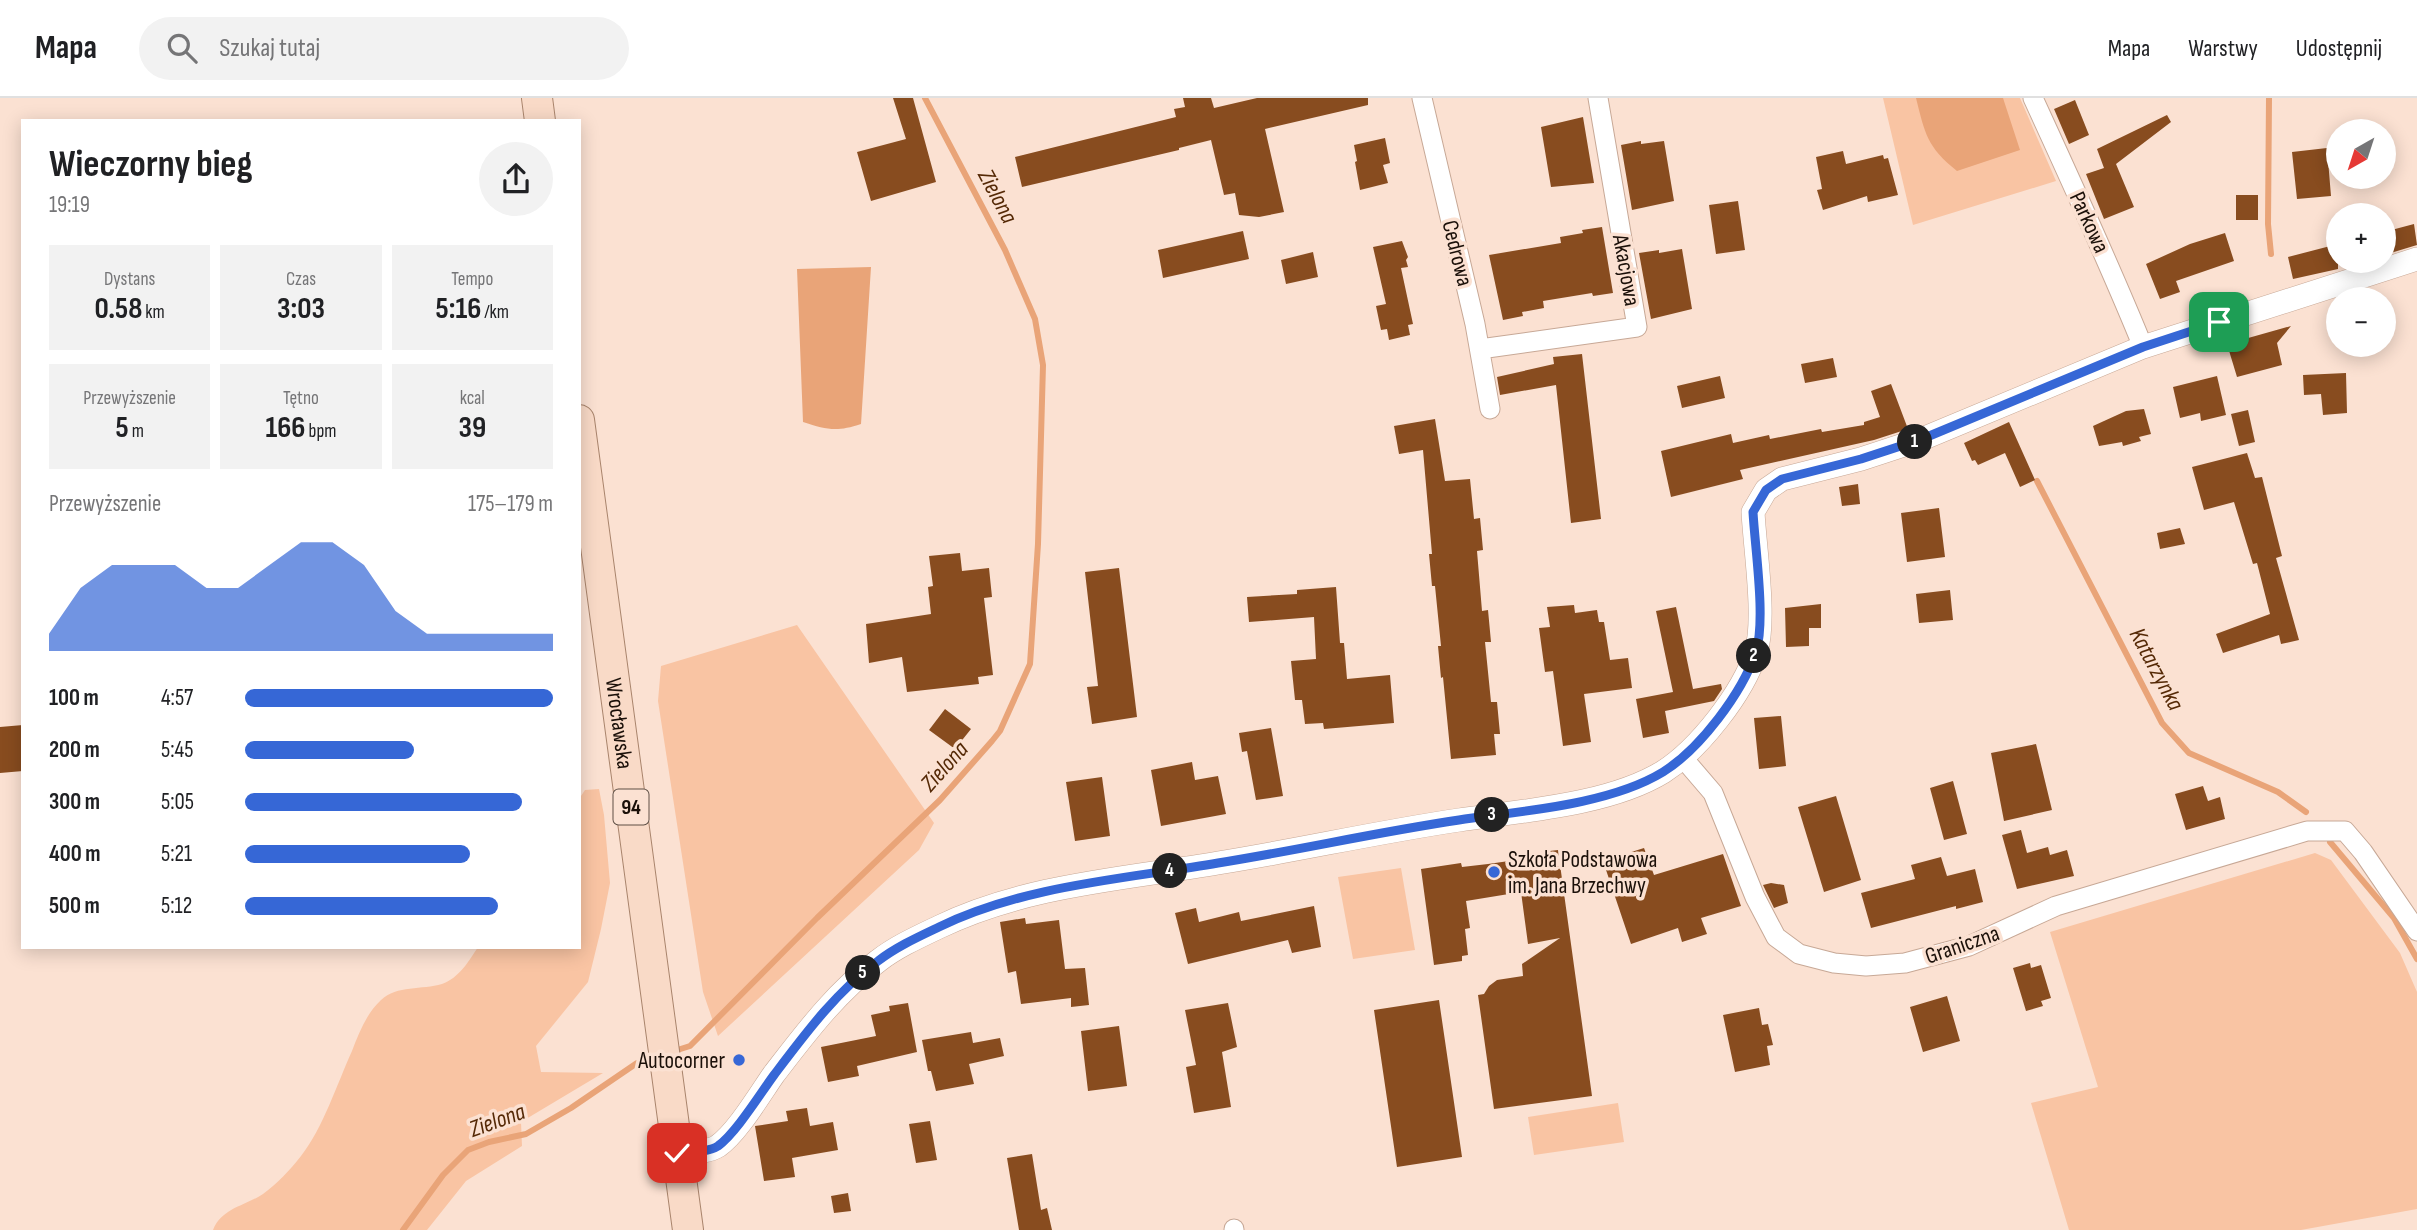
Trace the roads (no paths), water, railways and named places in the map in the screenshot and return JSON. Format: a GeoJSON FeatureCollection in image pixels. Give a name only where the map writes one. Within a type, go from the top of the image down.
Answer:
{"type":"FeatureCollection","features":[{"type":"Feature","properties":{"kind":"main road"},"geometry":{"type":"LineString","coordinates":[[537,98],[540,119]]}},
{"type":"Feature","properties":{"kind":"main road","name":"Wrocławska"},"geometry":{"type":"LineString","coordinates":[[581,435],[677,1153]]}},
{"type":"Feature","properties":{"kind":"main road","name":"94"},"geometry":{"type":"LineString","coordinates":[[677,1153],[688,1230]]}},
{"type":"Feature","properties":{"kind":"street","name":"Cedrowa"},"geometry":{"type":"LineString","coordinates":[[1422,98],[1480,349],[1490,409]]}},
{"type":"Feature","properties":{"kind":"street","name":"Akacjowa"},"geometry":{"type":"LineString","coordinates":[[1480,349],[1637,327],[1598,98]]}},
{"type":"Feature","properties":{"kind":"street","name":"Parkowa"},"geometry":{"type":"LineString","coordinates":[[2033,98],[2077,198],[2105,253],[2143,347]]}},
{"type":"Feature","properties":{"kind":"street"},"geometry":{"type":"LineString","coordinates":[[677,1153],[717,1146],[733,1130],[813,1024],[841,993],[879,960],[941,926],[978,910],[1031,893],[1595,799],[1661,773],[1683,758],[1726,709],[1742,683],[1757,649],[1760,620],[1753,512],[1766,490],[1782,479],[1861,459],[1922,439],[2143,347],[2417,259]]}},
{"type":"Feature","properties":{"kind":"street","name":"Graniczna"},"geometry":{"type":"LineString","coordinates":[[1683,758],[1713,793],[1755,897],[1776,937],[1799,954],[1834,963],[1866,967],[1905,962],[1969,946],[2056,906],[2307,831],[2345,831],[2363,852],[2417,931]]}},
{"type":"Feature","properties":{"kind":"waterway","name":"Zielona"},"geometry":{"type":"LineString","coordinates":[[671,1052],[690,1046],[817,918],[940,800],[1000,731],[1030,664],[1038,544],[1043,365],[1035,319],[1005,250],[925,98]]}},
{"type":"Feature","properties":{"kind":"waterway"},"geometry":{"type":"LineString","coordinates":[[2269,98],[2268,224],[2271,254]]}},
{"type":"Feature","properties":{"kind":"waterway","name":"Katarzynka"},"geometry":{"type":"LineString","coordinates":[[2037,481],[2162,723],[2189,753],[2278,792],[2306,812]]}},
{"type":"Feature","properties":{"kind":"waterway","name":"Katarzynka"},"geometry":{"type":"LineString","coordinates":[[2330,842],[2394,918],[2417,959]]}},
{"type":"Feature","properties":{"kind":"waterway","name":"Zielona"},"geometry":{"type":"LineString","coordinates":[[403,1230],[443,1175],[468,1150],[489,1142],[526,1134],[571,1108],[637,1063],[658,1056]]}},
{"type":"Feature","properties":{"kind":"place","name":"Szkoła Podstawowa im. Jana Brzechwy"},"geometry":{"type":"Point","coordinates":[1494,872]}},
{"type":"Feature","properties":{"kind":"place","name":"Autocorner"},"geometry":{"type":"Point","coordinates":[739,1060]}}]}
